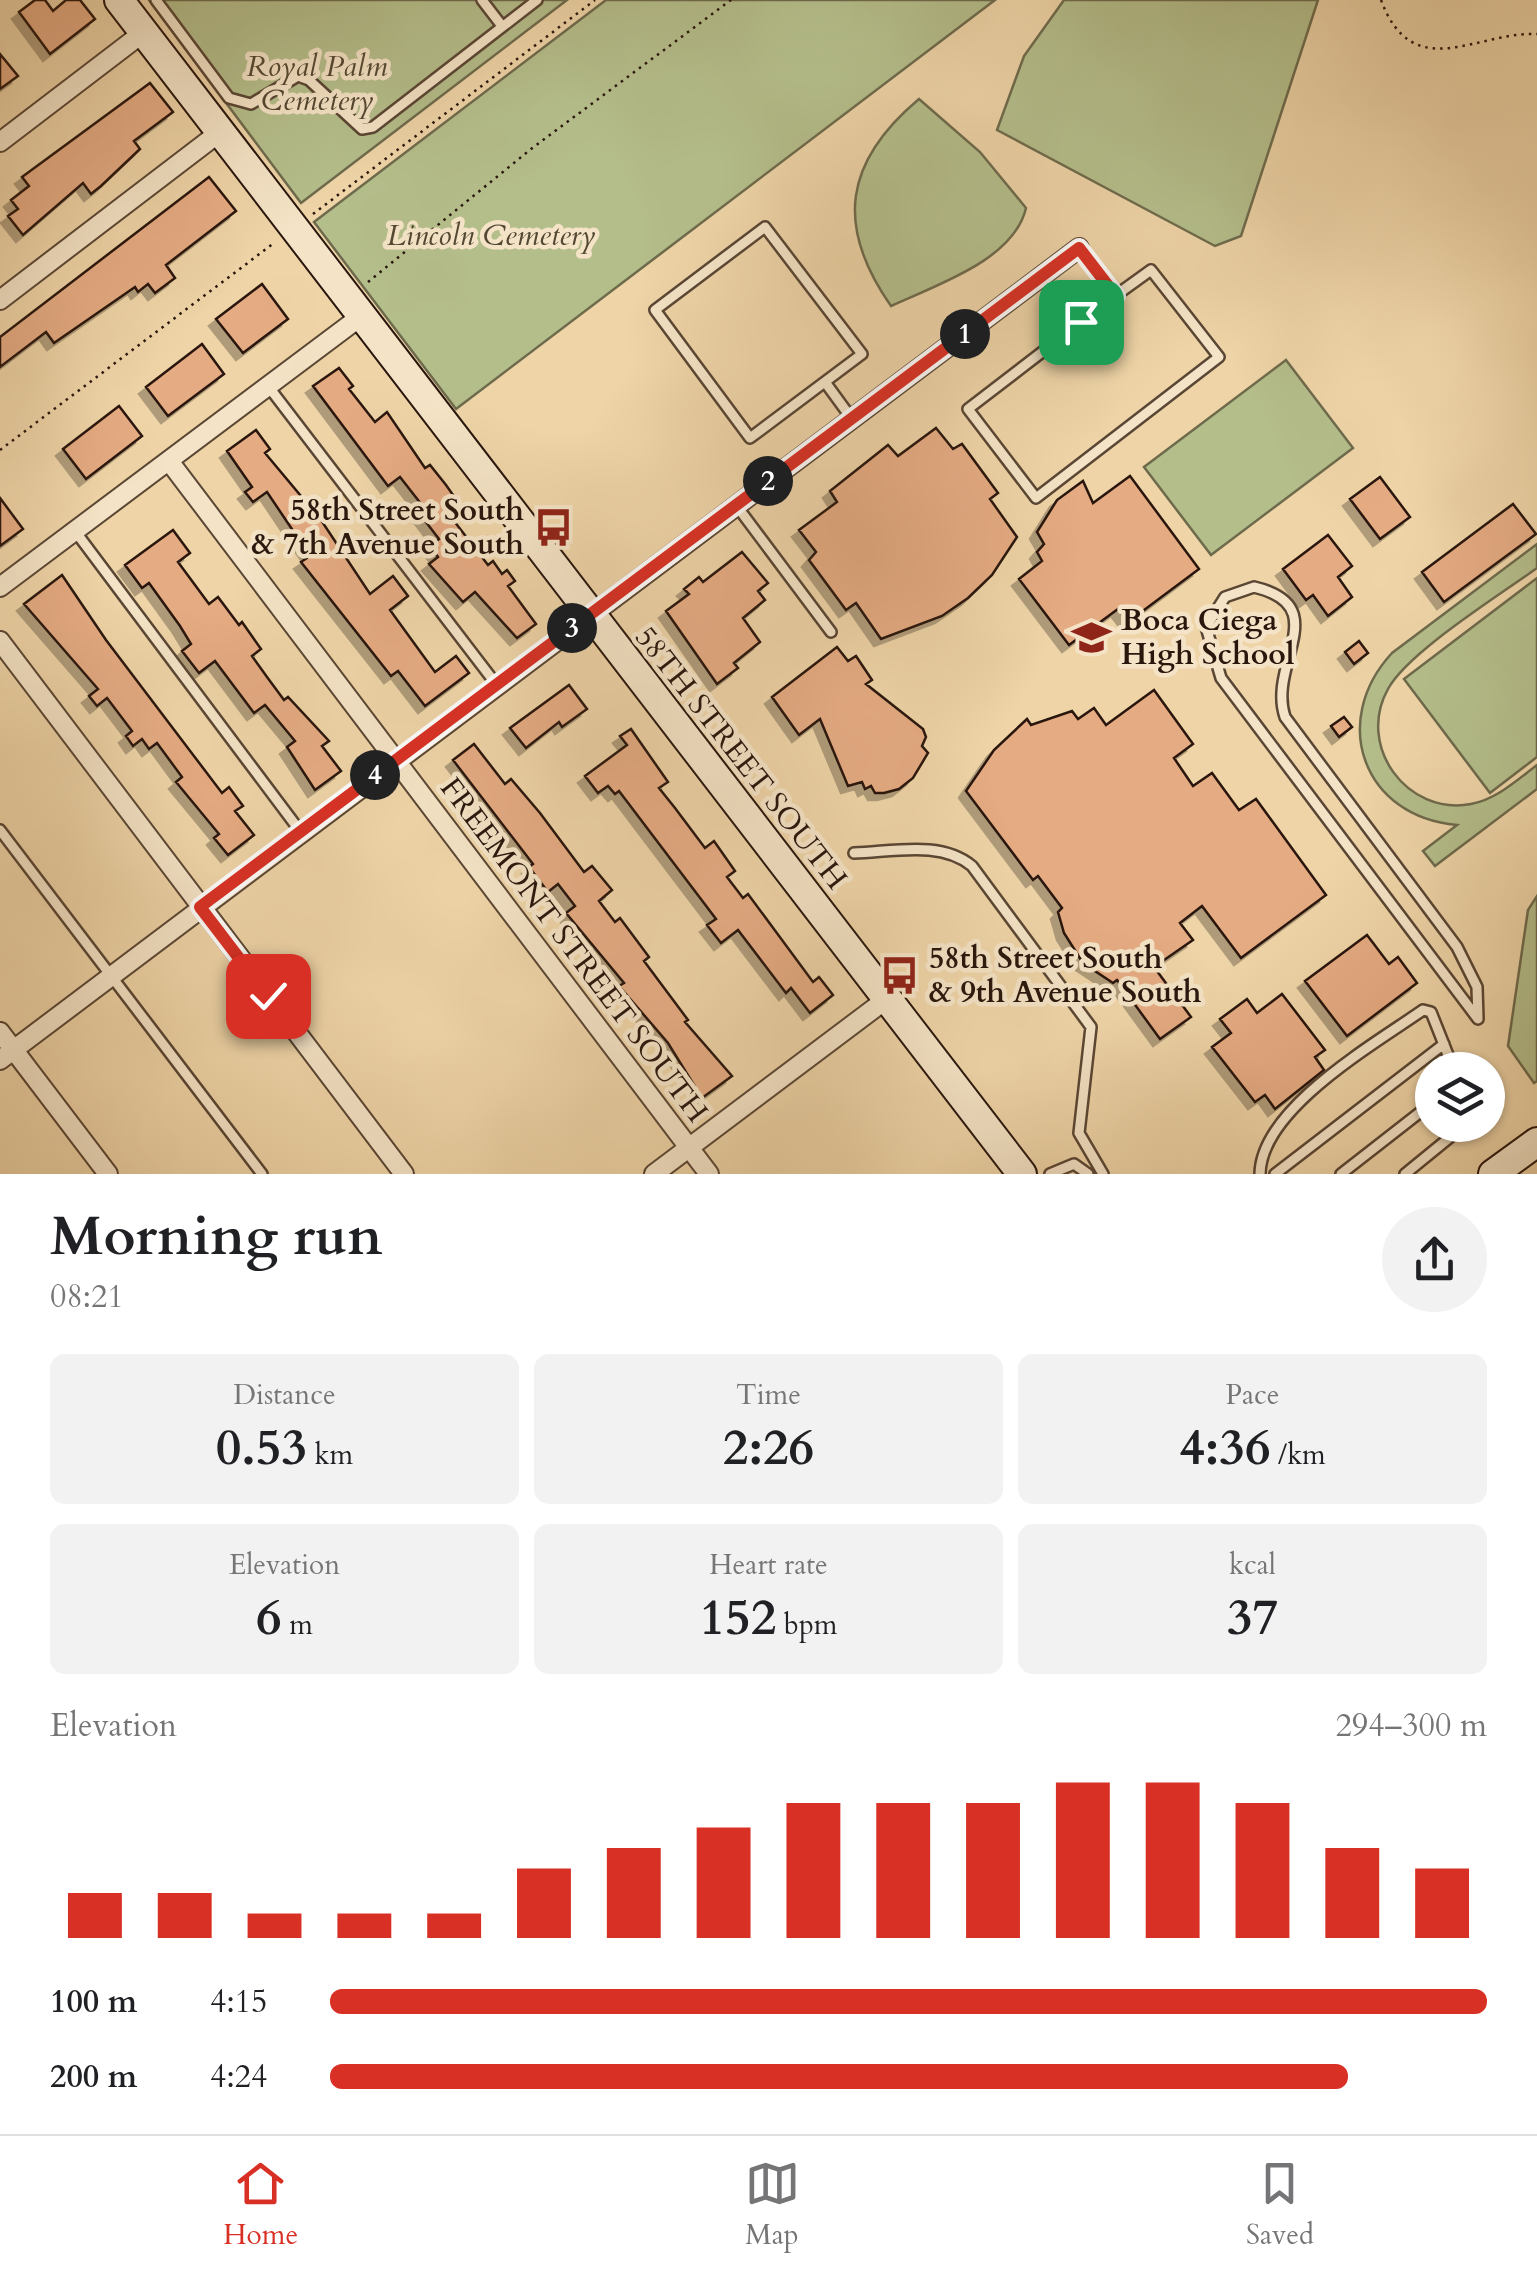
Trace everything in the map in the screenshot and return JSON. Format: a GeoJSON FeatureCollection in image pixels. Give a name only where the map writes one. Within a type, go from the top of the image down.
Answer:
{"type":"FeatureCollection","features":[{"type":"Feature","properties":{"kind":"street","name":"58TH STREET SOUTH"},"geometry":{"type":"LineString","coordinates":[[119,0],[588,616],[1022,1174]]}},
{"type":"Feature","properties":{"kind":"street"},"geometry":{"type":"LineString","coordinates":[[0,142],[144,32]]}},
{"type":"Feature","properties":{"kind":"street"},"geometry":{"type":"LineString","coordinates":[[0,300],[220,132]]}},
{"type":"Feature","properties":{"kind":"street"},"geometry":{"type":"LineString","coordinates":[[7,1055],[395,759],[1079,248]]}},
{"type":"Feature","properties":{"kind":"street"},"geometry":{"type":"LineString","coordinates":[[0,586],[268,386],[354,308]]}},
{"type":"Feature","properties":{"kind":"street","name":"FREEMONT STREET SOUTH"},"geometry":{"type":"LineString","coordinates":[[169,462],[709,1174]]}},
{"type":"Feature","properties":{"kind":"street"},"geometry":{"type":"LineString","coordinates":[[0,641],[404,1174]]}},
{"type":"Feature","properties":{"kind":"street"},"geometry":{"type":"LineString","coordinates":[[654,1174],[888,998]]}},
{"type":"Feature","properties":{"kind":"street"},"geometry":{"type":"LineString","coordinates":[[0,1032],[7,1055],[108,1174]]}},
{"type":"Feature","properties":{"kind":"street"},"geometry":{"type":"LineString","coordinates":[[1493,1174],[1537,1142]]}},
{"type":"Feature","properties":{"kind":"lane"},"geometry":{"type":"LineString","coordinates":[[156,0],[229,98],[250,104],[298,76],[309,80],[347,120],[362,129],[373,127],[537,0]]}},
{"type":"Feature","properties":{"kind":"lane"},"geometry":{"type":"LineString","coordinates":[[482,0],[502,26]]}},
{"type":"Feature","properties":{"kind":"lane"},"geometry":{"type":"LineString","coordinates":[[765,227],[862,354],[825,382],[750,438],[655,310],[765,227]]}},
{"type":"Feature","properties":{"kind":"lane"},"geometry":{"type":"LineString","coordinates":[[1079,248],[1116,296]]}},
{"type":"Feature","properties":{"kind":"lane"},"geometry":{"type":"LineString","coordinates":[[1151,270],[1219,358],[1036,498],[968,410],[1116,296],[1151,270]]}},
{"type":"Feature","properties":{"kind":"lane"},"geometry":{"type":"LineString","coordinates":[[825,382],[852,418]]}},
{"type":"Feature","properties":{"kind":"lane"},"geometry":{"type":"LineString","coordinates":[[268,386],[496,684]]}},
{"type":"Feature","properties":{"kind":"lane"},"geometry":{"type":"LineString","coordinates":[[736,505],[830,632]]}},
{"type":"Feature","properties":{"kind":"lane"},"geometry":{"type":"LineString","coordinates":[[74,532],[300,831]]}},
{"type":"Feature","properties":{"kind":"lane"},"geometry":{"type":"LineString","coordinates":[[1238,589],[1271,590],[1294,614],[1297,628],[1278,697],[1285,717],[1457,947],[1477,987],[1478,1019],[1220,678],[1206,627],[1213,610],[1238,589]]}},
{"type":"Feature","properties":{"kind":"lane"},"geometry":{"type":"LineString","coordinates":[[0,830],[262,1174]]}},
{"type":"Feature","properties":{"kind":"lane"},"geometry":{"type":"LineString","coordinates":[[854,853],[936,850],[950,852],[972,866],[1092,1027],[1079,1133],[1102,1174]]}},
{"type":"Feature","properties":{"kind":"lane"},"geometry":{"type":"LineString","coordinates":[[1260,1174],[1260,1153],[1282,1117],[1423,1010],[1431,1012],[1447,1052]]}},
{"type":"Feature","properties":{"kind":"lane"},"geometry":{"type":"LineString","coordinates":[[1275,1174],[1444,1044]]}},
{"type":"Feature","properties":{"kind":"lane"},"geometry":{"type":"LineString","coordinates":[[1340,1174],[1415,1117]]}},
{"type":"Feature","properties":{"kind":"lane"},"geometry":{"type":"LineString","coordinates":[[1405,1174],[1444,1142]]}},
{"type":"Feature","properties":{"kind":"lane"},"geometry":{"type":"LineString","coordinates":[[1050,1174],[1074,1164],[1088,1174]]}},
{"type":"Feature","properties":{"kind":"path"},"geometry":{"type":"LineString","coordinates":[[309,217],[595,0]]}},
{"type":"Feature","properties":{"kind":"path"},"geometry":{"type":"LineString","coordinates":[[354,308],[531,149],[731,0]]}},
{"type":"Feature","properties":{"kind":"path"},"geometry":{"type":"LineString","coordinates":[[1380,0],[1402,34],[1442,51],[1517,33],[1537,34]]}},
{"type":"Feature","properties":{"kind":"path"},"geometry":{"type":"LineString","coordinates":[[0,450],[280,239]]}},
{"type":"Feature","properties":{"kind":"green space","name":"Royal Palm Cemetery"},"geometry":{"type":"Polygon","coordinates":[[[149,0],[567,0],[301,203],[149,0]]]}},
{"type":"Feature","properties":{"kind":"green space","name":"Lincoln Cemetery"},"geometry":{"type":"Polygon","coordinates":[[[606,0],[995,0],[456,409],[314,222],[606,0]]]}},
{"type":"Feature","properties":{"kind":"green space"},"geometry":{"type":"Polygon","coordinates":[[[1064,0],[1318,0],[1241,236],[1215,246],[997,130],[1024,56],[1064,0]]]}},
{"type":"Feature","properties":{"kind":"green space"},"geometry":{"type":"Polygon","coordinates":[[[919,99],[980,152],[1026,208],[1019,226],[990,256],[971,269],[891,306],[861,249],[855,222],[856,196],[862,171],[875,147],[919,99]]]}},
{"type":"Feature","properties":{"kind":"green space"},"geometry":{"type":"Polygon","coordinates":[[[1286,360],[1353,448],[1211,555],[1144,467],[1286,360]]]}},
{"type":"Feature","properties":{"kind":"green space"},"geometry":{"type":"Polygon","coordinates":[[[1537,544],[1537,568],[1415,658],[1388,689],[1380,711],[1378,733],[1383,754],[1408,788],[1427,799],[1448,805],[1480,802],[1537,765],[1537,789],[1435,866],[1423,851],[1457,825],[1425,818],[1398,804],[1379,785],[1366,761],[1360,735],[1362,707],[1373,680],[1392,653],[1537,544]]]}},
{"type":"Feature","properties":{"kind":"green space"},"geometry":{"type":"Polygon","coordinates":[[[1537,578],[1537,757],[1490,793],[1404,679],[1537,578]]]}},
{"type":"Feature","properties":{"kind":"green space"},"geometry":{"type":"Polygon","coordinates":[[[1537,896],[1534,1083],[1508,1046],[1528,910],[1537,896]]]}},
{"type":"Feature","properties":{"kind":"building"},"geometry":{"type":"Polygon","coordinates":[[[35,0],[45,0],[53,11],[66,0],[80,0],[95,19],[50,54],[19,12],[35,0]]]}},
{"type":"Feature","properties":{"kind":"building"},"geometry":{"type":"Polygon","coordinates":[[[0,54],[18,76],[0,89],[0,54]]]}},
{"type":"Feature","properties":{"kind":"building"},"geometry":{"type":"Polygon","coordinates":[[[150,83],[173,112],[134,141],[140,149],[101,186],[91,194],[83,183],[23,235],[8,216],[18,209],[11,200],[29,186],[22,177],[150,83]]]}},
{"type":"Feature","properties":{"kind":"building"},"geometry":{"type":"Polygon","coordinates":[[[209,177],[236,211],[166,265],[175,278],[155,293],[148,284],[138,292],[135,287],[54,343],[46,332],[0,367],[0,337],[209,177]]]}},
{"type":"Feature","properties":{"kind":"building"},"geometry":{"type":"Polygon","coordinates":[[[262,284],[288,319],[243,353],[216,319],[262,284]]]}},
{"type":"Feature","properties":{"kind":"building"},"geometry":{"type":"Polygon","coordinates":[[[202,344],[224,374],[168,416],[146,387],[202,344]]]}},
{"type":"Feature","properties":{"kind":"building"},"geometry":{"type":"Polygon","coordinates":[[[339,368],[353,386],[349,389],[375,422],[387,412],[425,468],[430,465],[446,485],[465,512],[454,521],[488,565],[493,561],[502,574],[507,570],[515,581],[508,586],[536,624],[517,638],[475,592],[463,602],[429,564],[438,557],[430,546],[439,539],[419,513],[425,509],[400,477],[388,486],[313,386],[339,368]]]}},
{"type":"Feature","properties":{"kind":"building"},"geometry":{"type":"Polygon","coordinates":[[[119,406],[142,436],[86,479],[63,449],[119,406]]]}},
{"type":"Feature","properties":{"kind":"building"},"geometry":{"type":"Polygon","coordinates":[[[936,428],[953,449],[962,444],[998,493],[990,499],[1017,537],[992,575],[968,598],[942,616],[881,639],[856,603],[846,610],[809,560],[816,552],[799,530],[837,502],[830,491],[888,445],[898,456],[936,428]]]}},
{"type":"Feature","properties":{"kind":"building"},"geometry":{"type":"Polygon","coordinates":[[[256,430],[270,449],[265,453],[321,520],[370,594],[393,576],[408,596],[390,610],[435,672],[456,656],[469,673],[425,706],[398,671],[391,676],[301,562],[310,556],[267,492],[253,502],[245,492],[252,487],[227,451],[256,430]]]}},
{"type":"Feature","properties":{"kind":"building"},"geometry":{"type":"Polygon","coordinates":[[[1130,476],[1199,569],[1128,622],[1118,609],[1069,645],[1019,579],[1042,561],[1037,552],[1044,544],[1037,532],[1057,500],[1083,481],[1093,503],[1130,476]]]}},
{"type":"Feature","properties":{"kind":"building"},"geometry":{"type":"Polygon","coordinates":[[[1380,477],[1410,517],[1380,539],[1350,499],[1380,477]]]}},
{"type":"Feature","properties":{"kind":"building"},"geometry":{"type":"Polygon","coordinates":[[[0,498],[23,529],[0,546],[0,498]]]}},
{"type":"Feature","properties":{"kind":"building"},"geometry":{"type":"Polygon","coordinates":[[[1513,504],[1536,534],[1444,602],[1422,572],[1513,504]]]}},
{"type":"Feature","properties":{"kind":"building"},"geometry":{"type":"Polygon","coordinates":[[[173,530],[190,553],[178,562],[209,604],[218,597],[239,625],[242,622],[261,649],[252,656],[267,677],[284,700],[288,697],[329,741],[322,746],[341,771],[315,790],[287,747],[295,741],[265,705],[254,713],[215,661],[199,673],[182,651],[191,644],[180,626],[149,583],[142,588],[125,565],[173,530]]]}},
{"type":"Feature","properties":{"kind":"building"},"geometry":{"type":"Polygon","coordinates":[[[1328,535],[1352,566],[1338,577],[1352,597],[1328,616],[1313,595],[1306,600],[1283,569],[1328,535]]]}},
{"type":"Feature","properties":{"kind":"building"},"geometry":{"type":"Polygon","coordinates":[[[742,552],[768,583],[758,591],[765,600],[743,618],[760,642],[734,663],[738,668],[717,684],[666,611],[689,594],[684,589],[699,577],[703,582],[742,552]]]}},
{"type":"Feature","properties":{"kind":"building"},"geometry":{"type":"Polygon","coordinates":[[[62,575],[222,793],[229,787],[243,806],[235,811],[254,835],[228,855],[214,838],[219,834],[176,782],[182,777],[157,743],[149,749],[142,739],[133,746],[126,736],[132,731],[107,698],[97,706],[89,696],[98,689],[24,604],[62,575]]]}},
{"type":"Feature","properties":{"kind":"building"},"geometry":{"type":"Polygon","coordinates":[[[1359,641],[1368,653],[1354,664],[1345,652],[1359,641]]]}},
{"type":"Feature","properties":{"kind":"building"},"geometry":{"type":"Polygon","coordinates":[[[837,647],[848,661],[856,656],[872,680],[866,684],[923,729],[926,737],[922,746],[928,753],[913,778],[899,789],[875,793],[871,786],[865,789],[862,782],[848,786],[820,719],[799,735],[772,697],[837,647]]]}},
{"type":"Feature","properties":{"kind":"building"},"geometry":{"type":"Polygon","coordinates":[[[569,685],[587,709],[562,727],[559,722],[526,748],[510,728],[569,685]]]}},
{"type":"Feature","properties":{"kind":"building"},"geometry":{"type":"Polygon","coordinates":[[[1154,690],[1193,744],[1174,758],[1193,786],[1212,773],[1239,810],[1256,799],[1326,895],[1241,958],[1202,906],[1180,923],[1193,940],[1154,967],[1191,1017],[1160,1039],[1117,980],[1113,983],[1083,963],[1064,933],[1058,912],[1062,908],[1038,876],[1033,880],[966,791],[994,750],[1027,719],[1031,725],[1072,711],[1078,719],[1094,708],[1106,725],[1154,690]]]}},
{"type":"Feature","properties":{"kind":"building"},"geometry":{"type":"Polygon","coordinates":[[[1344,717],[1352,727],[1339,737],[1331,726],[1344,717]]]}},
{"type":"Feature","properties":{"kind":"building"},"geometry":{"type":"Polygon","coordinates":[[[631,729],[668,782],[659,788],[705,848],[714,841],[735,871],[727,877],[743,898],[748,894],[813,982],[819,977],[833,995],[810,1013],[791,988],[786,993],[738,930],[721,943],[707,925],[716,919],[619,791],[615,794],[608,786],[598,793],[585,776],[627,745],[620,736],[631,729]]]}},
{"type":"Feature","properties":{"kind":"building"},"geometry":{"type":"Polygon","coordinates":[[[474,744],[505,784],[511,779],[584,872],[592,866],[612,890],[599,901],[615,922],[620,918],[649,957],[644,961],[688,1020],[685,1022],[732,1076],[702,1098],[668,1043],[619,986],[624,983],[566,913],[575,906],[558,884],[548,892],[529,867],[533,864],[453,760],[474,744]]]}},
{"type":"Feature","properties":{"kind":"building"},"geometry":{"type":"Polygon","coordinates":[[[1367,935],[1389,964],[1398,957],[1417,983],[1347,1036],[1305,981],[1367,935]]]}},
{"type":"Feature","properties":{"kind":"building"},"geometry":{"type":"Polygon","coordinates":[[[1282,994],[1325,1050],[1315,1057],[1324,1070],[1275,1109],[1265,1095],[1255,1102],[1212,1047],[1231,1033],[1220,1019],[1247,999],[1257,1013],[1282,994]]]}},
{"type":"Feature","properties":{"kind":"place","name":"58th Street South & 7th Avenue South"},"geometry":{"type":"Point","coordinates":[554,527]}},
{"type":"Feature","properties":{"kind":"place","name":"Boca Ciega High School"},"geometry":{"type":"Point","coordinates":[1091,637]}},
{"type":"Feature","properties":{"kind":"place","name":"58th Street South & 9th Avenue South"},"geometry":{"type":"Point","coordinates":[899,975]}},
{"type":"Feature","properties":{"kind":"route"},"geometry":{"type":"LineString","coordinates":[[268,996],[200,907],[1079,248],[1116,296],[1081,322]]}}]}
